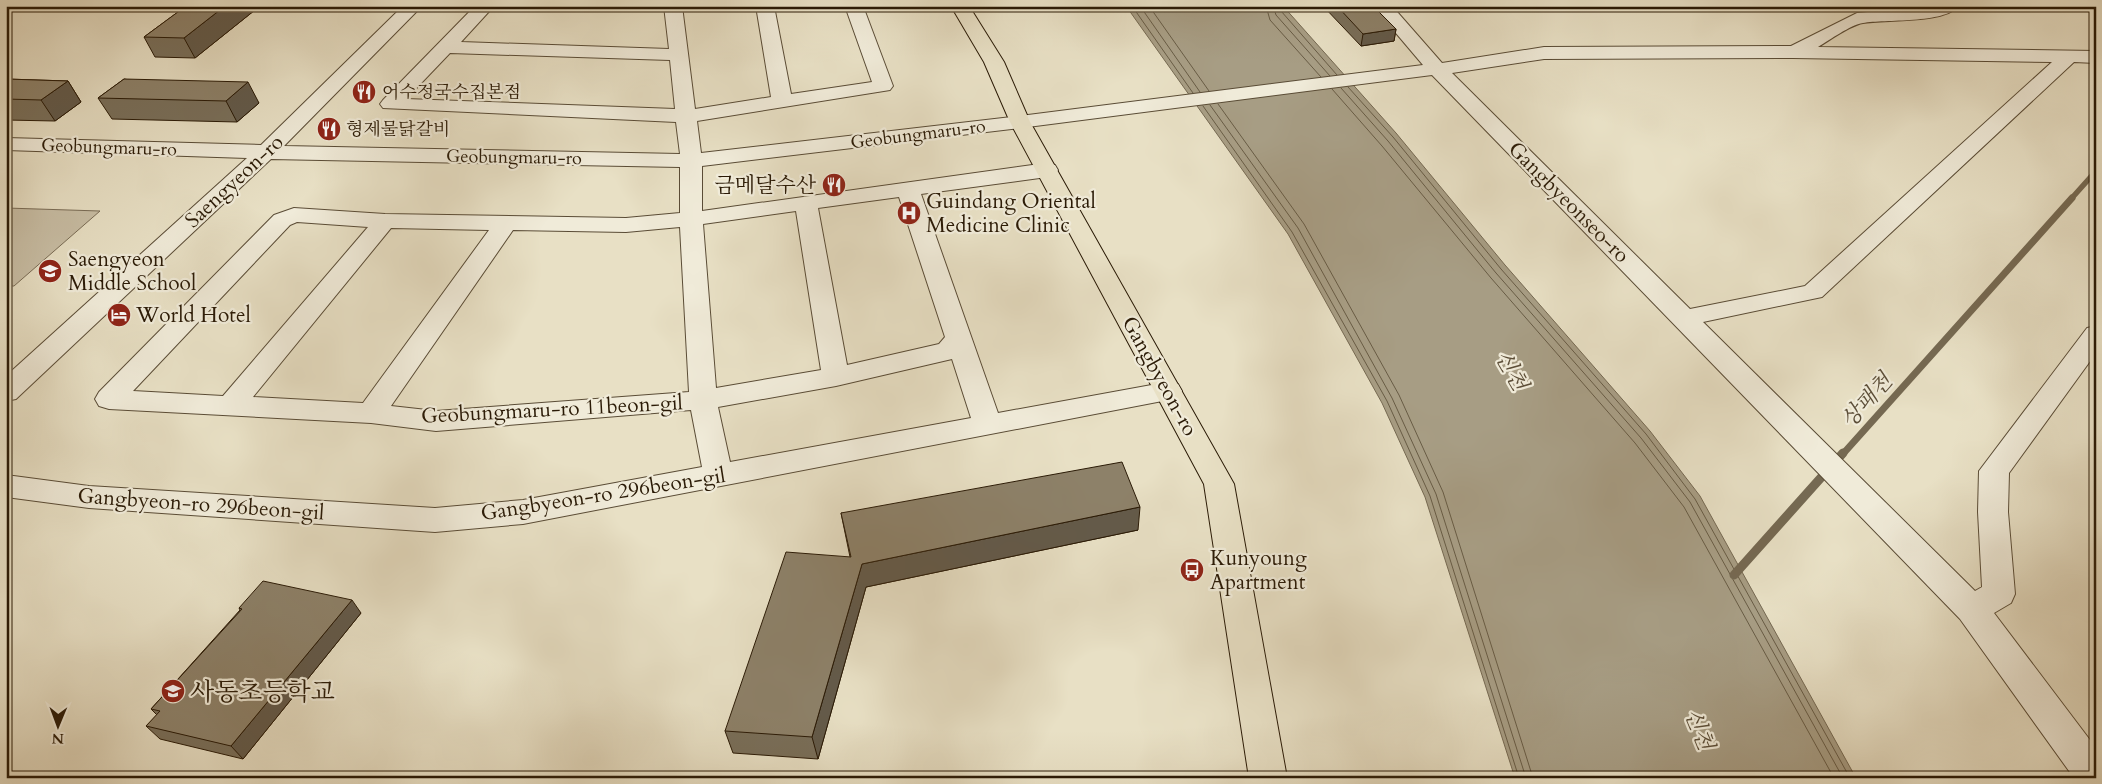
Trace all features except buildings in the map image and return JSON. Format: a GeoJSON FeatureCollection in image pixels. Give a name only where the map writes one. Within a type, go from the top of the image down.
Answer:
{"type":"FeatureCollection","features":[{"type":"Feature","properties":{"kind":"main road","name":"Gangbyeon-ro"},"geometry":{"type":"LineString","coordinates":[[960,6],[994,62],[1020,122],[1219,484],[1268,778]]}},
{"type":"Feature","properties":{"kind":"street","name":"Saengyeon-ro"},"geometry":{"type":"LineString","coordinates":[[6,392],[266,152],[413,6]]}},
{"type":"Feature","properties":{"kind":"street"},"geometry":{"type":"LineString","coordinates":[[485,6],[390,104],[686,116],[883,86],[854,6]]}},
{"type":"Feature","properties":{"kind":"street","name":"Geobungmaru-ro 11beon-gil"},"geometry":{"type":"LineString","coordinates":[[673,6],[691,161],[691,219],[703,400],[718,475]]}},
{"type":"Feature","properties":{"kind":"street"},"geometry":{"type":"LineString","coordinates":[[765,6],[782,102]]}},
{"type":"Feature","properties":{"kind":"street","name":"Gangbyeonseo-ro"},"geometry":{"type":"LineString","coordinates":[[1382,6],[1437,69],[1972,609]]}},
{"type":"Feature","properties":{"kind":"street"},"geometry":{"type":"LineString","coordinates":[[1793,52],[1858,18],[1939,11],[1949,6]]}},
{"type":"Feature","properties":{"kind":"street"},"geometry":{"type":"LineString","coordinates":[[447,47],[678,55]]}},
{"type":"Feature","properties":{"kind":"street","name":"Geobungmaru-ro"},"geometry":{"type":"LineString","coordinates":[[6,144],[266,152],[691,161],[1020,122],[1437,69],[1544,52],[1793,52],[2096,57]]}},
{"type":"Feature","properties":{"kind":"street"},"geometry":{"type":"LineString","coordinates":[[1692,327],[1814,292],[2069,57]]}},
{"type":"Feature","properties":{"kind":"street"},"geometry":{"type":"LineString","coordinates":[[506,223],[371,414],[109,399],[282,220],[294,215],[385,221],[506,223],[626,225],[691,219],[1047,170]]}},
{"type":"Feature","properties":{"kind":"street"},"geometry":{"type":"LineString","coordinates":[[908,189],[988,425]]}},
{"type":"Feature","properties":{"kind":"street"},"geometry":{"type":"LineString","coordinates":[[806,203],[836,378]]}},
{"type":"Feature","properties":{"kind":"street"},"geometry":{"type":"LineString","coordinates":[[230,406],[385,221]]}},
{"type":"Feature","properties":{"kind":"street"},"geometry":{"type":"LineString","coordinates":[[2096,334],[1994,471],[1993,512],[1999,594],[1972,609],[2096,778]]}},
{"type":"Feature","properties":{"kind":"street","name":"Geobungmaru-ro 11beon-gil"},"geometry":{"type":"LineString","coordinates":[[371,414],[436,421],[703,400],[836,378],[948,351],[959,338]]}},
{"type":"Feature","properties":{"kind":"street","name":"Gangbyeon-ro 296beon-gil"},"geometry":{"type":"LineString","coordinates":[[6,486],[89,497],[435,520],[523,512],[1168,391]]}},
{"type":"Feature","properties":{"kind":"shaded area"},"geometry":{"type":"Polygon","coordinates":[[[6,208],[100,211],[14,286],[6,286],[6,208]]]}},
{"type":"Feature","properties":{"kind":"water","name":"신천"},"geometry":{"type":"Polygon","coordinates":[[[1126,6],[1283,6],[1396,133],[1505,265],[1650,431],[1700,496],[1856,778],[1515,778],[1425,497],[1382,403],[1288,234],[1126,6]]]}},
{"type":"Feature","properties":{"kind":"waterway","name":"상패천"},"geometry":{"type":"LineString","coordinates":[[2071,199],[2096,171]]}},
{"type":"Feature","properties":{"kind":"waterway","name":"상패천"},"geometry":{"type":"LineString","coordinates":[[1842,455],[2072,198]]}},
{"type":"Feature","properties":{"kind":"waterway","name":"상패천"},"geometry":{"type":"LineString","coordinates":[[1734,575],[1843,453]]}},
{"type":"Feature","properties":{"kind":"place","name":"어수정국수집본점"},"geometry":{"type":"Point","coordinates":[364,92]}},
{"type":"Feature","properties":{"kind":"place","name":"형제물닭갈비"},"geometry":{"type":"Point","coordinates":[329,129]}},
{"type":"Feature","properties":{"kind":"place","name":"금메달수산"},"geometry":{"type":"Point","coordinates":[834,185]}},
{"type":"Feature","properties":{"kind":"place","name":"Guindang Oriental Medicine Clinic"},"geometry":{"type":"Point","coordinates":[909,213]}},
{"type":"Feature","properties":{"kind":"place","name":"Saengyeon Middle School"},"geometry":{"type":"Point","coordinates":[50,271]}},
{"type":"Feature","properties":{"kind":"place","name":"World Hotel"},"geometry":{"type":"Point","coordinates":[119,315]}},
{"type":"Feature","properties":{"kind":"place","name":"Kunyoung Apartment"},"geometry":{"type":"Point","coordinates":[1192,570]}},
{"type":"Feature","properties":{"kind":"place","name":"사동초등학교"},"geometry":{"type":"Point","coordinates":[173,691]}}]}
